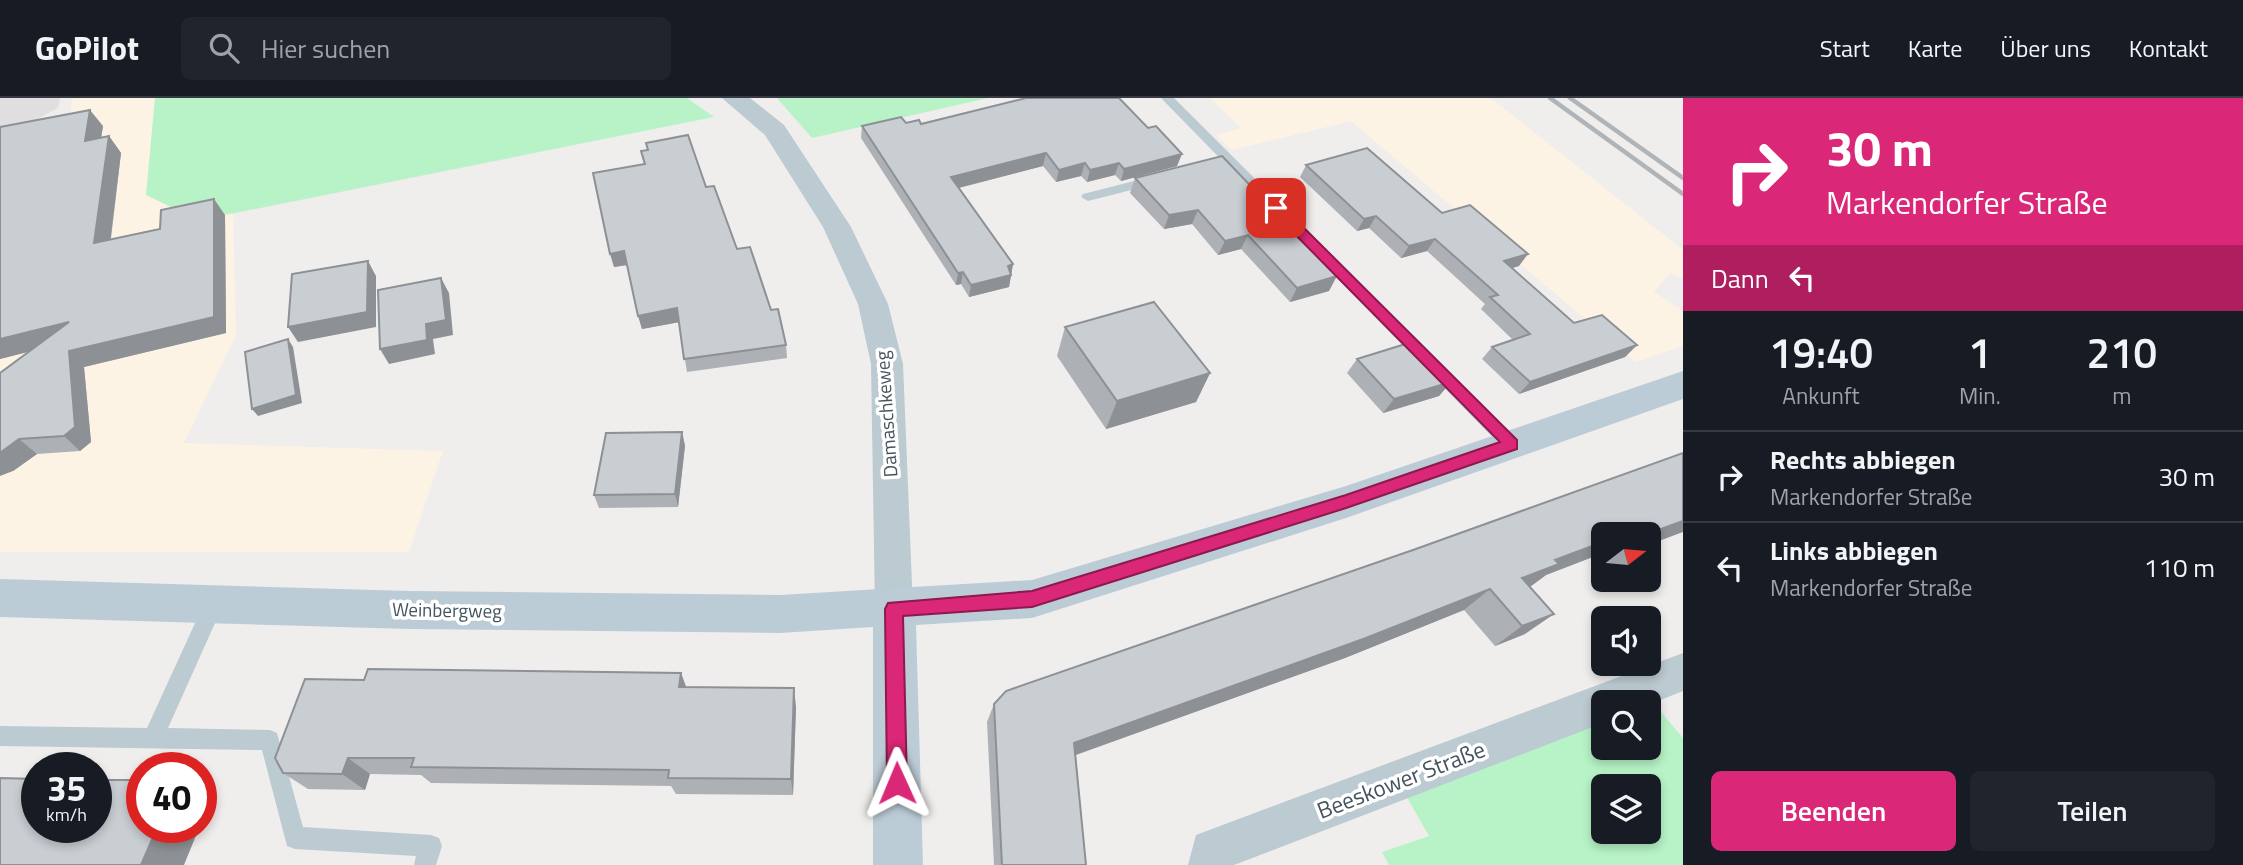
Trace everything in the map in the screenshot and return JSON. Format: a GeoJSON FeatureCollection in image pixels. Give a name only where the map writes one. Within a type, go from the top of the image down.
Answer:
{"type":"FeatureCollection","features":[{"type":"Feature","properties":{"kind":"street","name":"Damaschkeweg"},"geometry":{"type":"LineString","coordinates":[[734,98],[775,130],[837,228],[873,304],[887,364],[894,609]]}},
{"type":"Feature","properties":{"kind":"street","name":"Weinbergweg"},"geometry":{"type":"LineString","coordinates":[[0,598],[410,610],[753,614],[894,609],[1032,599],[1346,502],[1683,385]]}},
{"type":"Feature","properties":{"kind":"street"},"geometry":{"type":"LineString","coordinates":[[894,609],[898,865]]}},
{"type":"Feature","properties":{"kind":"street","name":"Beeskower Straße"},"geometry":{"type":"LineString","coordinates":[[1642,690],[1680,678]]}},
{"type":"Feature","properties":{"kind":"street","name":"Beeskower Straße"},"geometry":{"type":"LineString","coordinates":[[1211,865],[1212,851],[1591,707]]}},
{"type":"Feature","properties":{"kind":"lane"},"geometry":{"type":"LineString","coordinates":[[1167,98],[1222,162],[1511,444]]}},
{"type":"Feature","properties":{"kind":"lane"},"geometry":{"type":"LineString","coordinates":[[1088,197],[1165,177]]}},
{"type":"Feature","properties":{"kind":"lane"},"geometry":{"type":"LineString","coordinates":[[153,737],[214,603]]}},
{"type":"Feature","properties":{"kind":"lane"},"geometry":{"type":"LineString","coordinates":[[0,736],[270,740],[295,838],[431,846],[425,865]]}},
{"type":"Feature","properties":{"kind":"shaded area"},"geometry":{"type":"Polygon","coordinates":[[[0,98],[60,98],[58,108],[0,139],[0,98]]]}},
{"type":"Feature","properties":{"kind":"shaded area"},"geometry":{"type":"Polygon","coordinates":[[[73,98],[155,98],[147,195],[175,209],[175,224],[233,212],[236,335],[184,443],[443,451],[409,552],[0,552],[0,143],[67,130],[73,98]]]}},
{"type":"Feature","properties":{"kind":"shaded area"},"geometry":{"type":"Polygon","coordinates":[[[1210,98],[1491,98],[1683,250],[1683,279],[1670,273],[1654,292],[1683,311],[1683,346],[1636,362],[1351,121],[1232,150],[1216,135],[1241,128],[1210,98]]]}},
{"type":"Feature","properties":{"kind":"green space"},"geometry":{"type":"Polygon","coordinates":[[[155,98],[687,98],[714,117],[175,225],[175,209],[146,195],[155,98]]]}},
{"type":"Feature","properties":{"kind":"green space"},"geometry":{"type":"Polygon","coordinates":[[[777,98],[988,98],[812,138],[777,98]]]}},
{"type":"Feature","properties":{"kind":"green space"},"geometry":{"type":"Polygon","coordinates":[[[1661,712],[1683,738],[1683,865],[1389,865],[1382,852],[1429,836],[1405,794],[1591,723],[1591,760],[1661,760],[1661,712]]]}},
{"type":"Feature","properties":{"kind":"building"},"geometry":{"type":"Polygon","coordinates":[[[1026,98],[1119,98],[1148,128],[1156,126],[1182,154],[1124,169],[1119,163],[1090,170],[1085,163],[1059,170],[1046,153],[951,177],[1013,264],[1008,266],[1011,275],[971,285],[963,272],[958,273],[862,126],[901,117],[906,123],[919,120],[921,124],[1026,98]]]}},
{"type":"Feature","properties":{"kind":"building"},"geometry":{"type":"Polygon","coordinates":[[[90,110],[85,141],[109,136],[94,243],[160,229],[161,210],[214,199],[214,317],[69,351],[75,427],[64,436],[19,439],[0,453],[0,373],[69,322],[0,339],[0,127],[90,110]]]}},
{"type":"Feature","properties":{"kind":"building"},"geometry":{"type":"Polygon","coordinates":[[[688,135],[706,187],[714,186],[737,249],[750,247],[771,310],[778,309],[786,345],[684,359],[677,308],[638,316],[624,251],[610,254],[593,173],[645,164],[641,151],[648,150],[646,143],[688,135]]]}},
{"type":"Feature","properties":{"kind":"building"},"geometry":{"type":"Polygon","coordinates":[[[1367,148],[1442,213],[1470,205],[1528,254],[1504,261],[1574,323],[1602,315],[1637,345],[1530,382],[1492,347],[1530,334],[1490,297],[1498,295],[1435,239],[1409,246],[1376,216],[1364,219],[1306,165],[1367,148]]]}},
{"type":"Feature","properties":{"kind":"building"},"geometry":{"type":"Polygon","coordinates":[[[1222,156],[1337,276],[1297,288],[1248,235],[1225,241],[1198,210],[1169,215],[1135,178],[1222,156]]]}},
{"type":"Feature","properties":{"kind":"building"},"geometry":{"type":"Polygon","coordinates":[[[368,261],[367,312],[288,327],[292,274],[368,261]]]}},
{"type":"Feature","properties":{"kind":"building"},"geometry":{"type":"Polygon","coordinates":[[[441,278],[446,320],[426,324],[427,340],[380,349],[378,290],[441,278]]]}},
{"type":"Feature","properties":{"kind":"building"},"geometry":{"type":"Polygon","coordinates":[[[1154,302],[1210,373],[1117,401],[1065,327],[1154,302]]]}},
{"type":"Feature","properties":{"kind":"building"},"geometry":{"type":"Polygon","coordinates":[[[288,339],[296,395],[252,409],[245,352],[288,339]]]}},
{"type":"Feature","properties":{"kind":"building"},"geometry":{"type":"Polygon","coordinates":[[[1412,342],[1451,382],[1394,399],[1357,359],[1412,342]]]}},
{"type":"Feature","properties":{"kind":"building"},"geometry":{"type":"Polygon","coordinates":[[[682,432],[675,494],[594,495],[606,433],[682,432]]]}},
{"type":"Feature","properties":{"kind":"building"},"geometry":{"type":"Polygon","coordinates":[[[1683,453],[1683,521],[1661,529],[1661,522],[1591,522],[1591,546],[1555,560],[1559,564],[1522,578],[1554,614],[1522,626],[1490,589],[1366,638],[1074,743],[1086,865],[1002,865],[994,704],[1006,691],[1683,453]]]}},
{"type":"Feature","properties":{"kind":"building"},"geometry":{"type":"Polygon","coordinates":[[[368,669],[681,673],[679,687],[794,688],[791,779],[668,778],[669,770],[411,767],[414,758],[348,758],[342,774],[283,773],[275,758],[305,679],[364,680],[368,669]]]}},
{"type":"Feature","properties":{"kind":"building"},"geometry":{"type":"Polygon","coordinates":[[[0,778],[21,779],[21,843],[112,843],[112,780],[126,780],[126,843],[151,843],[141,865],[0,865],[0,778]]]}},
{"type":"Feature","properties":{"kind":"railway"},"geometry":{"type":"LineString","coordinates":[[1550,98],[1683,194]]}},
{"type":"Feature","properties":{"kind":"railway"},"geometry":{"type":"LineString","coordinates":[[1570,98],[1683,178]]}},
{"type":"Feature","properties":{"kind":"route"},"geometry":{"type":"LineString","coordinates":[[897,783],[894,609],[1032,599],[1346,502],[1511,444],[1276,208]]}}]}
